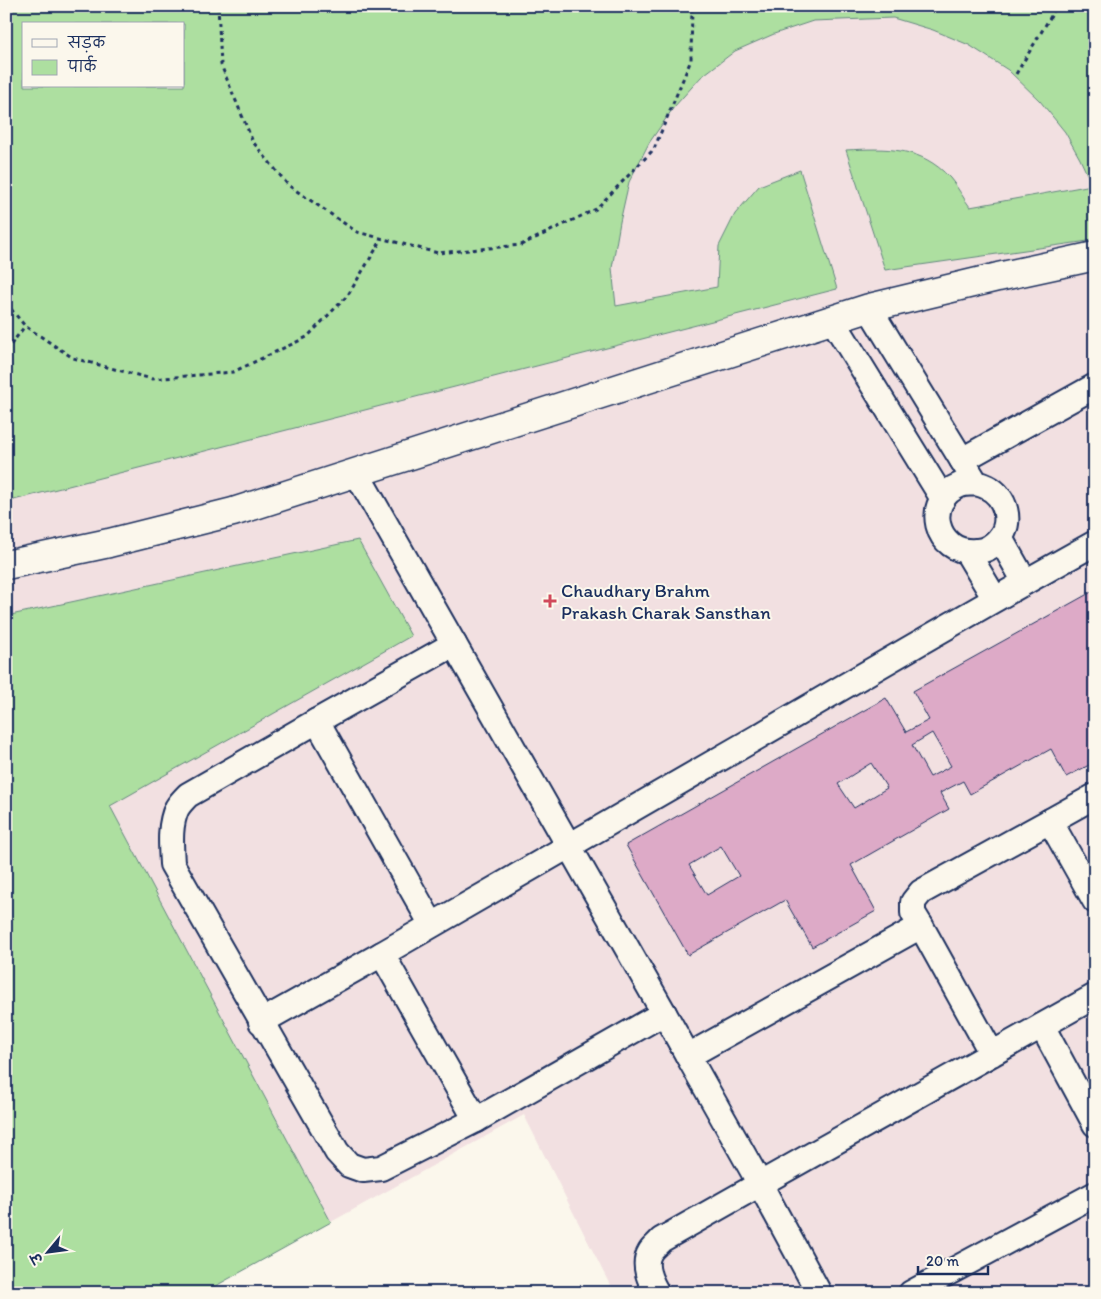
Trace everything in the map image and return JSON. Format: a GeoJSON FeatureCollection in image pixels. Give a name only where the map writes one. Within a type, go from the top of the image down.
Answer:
{"type":"FeatureCollection","features":[{"type":"Feature","properties":{"kind":"street"},"geometry":{"type":"LineString","coordinates":[[6,565],[109,543],[233,512],[870,308],[1095,256]]}},
{"type":"Feature","properties":{"kind":"street"},"geometry":{"type":"LineString","coordinates":[[870,308],[976,483]]}},
{"type":"Feature","properties":{"kind":"street"},"geometry":{"type":"LineString","coordinates":[[832,319],[943,499]]}},
{"type":"Feature","properties":{"kind":"street"},"geometry":{"type":"LineString","coordinates":[[962,460],[1095,386]]}},
{"type":"Feature","properties":{"kind":"street"},"geometry":{"type":"LineString","coordinates":[[356,472],[664,1013],[819,1293]]}},
{"type":"Feature","properties":{"kind":"street"},"geometry":{"type":"LineString","coordinates":[[976,483],[987,487],[997,494],[1004,505],[1005,528],[1000,538],[991,546],[981,551],[967,552],[958,549],[948,542],[941,533],[938,522],[938,510],[943,499],[951,490],[962,484],[976,483]]}},
{"type":"Feature","properties":{"kind":"street"},"geometry":{"type":"LineString","coordinates":[[1000,538],[1025,582]]}},
{"type":"Feature","properties":{"kind":"street"},"geometry":{"type":"LineString","coordinates":[[262,1022],[1095,543]]}},
{"type":"Feature","properties":{"kind":"street"},"geometry":{"type":"LineString","coordinates":[[967,552],[995,599]]}},
{"type":"Feature","properties":{"kind":"street"},"geometry":{"type":"LineString","coordinates":[[454,644],[188,795],[178,807],[172,824],[172,864],[337,1152],[350,1165],[363,1170],[382,1168],[476,1120],[664,1013]]}},
{"type":"Feature","properties":{"kind":"street"},"geometry":{"type":"LineString","coordinates":[[317,721],[432,925]]}},
{"type":"Feature","properties":{"kind":"street"},"geometry":{"type":"LineString","coordinates":[[992,1054],[914,913],[913,902],[921,892],[1095,796]]}},
{"type":"Feature","properties":{"kind":"street"},"geometry":{"type":"LineString","coordinates":[[1050,821],[1095,901]]}},
{"type":"Feature","properties":{"kind":"street"},"geometry":{"type":"LineString","coordinates":[[688,1056],[921,926]]}},
{"type":"Feature","properties":{"kind":"street"},"geometry":{"type":"LineString","coordinates":[[382,954],[476,1120]]}},
{"type":"Feature","properties":{"kind":"street"},"geometry":{"type":"LineString","coordinates":[[656,1293],[650,1281],[646,1265],[650,1252],[661,1240],[1095,996]]}},
{"type":"Feature","properties":{"kind":"street"},"geometry":{"type":"LineString","coordinates":[[1042,1026],[1095,1124]]}},
{"type":"Feature","properties":{"kind":"street"},"geometry":{"type":"LineString","coordinates":[[911,1293],[1095,1194]]}},
{"type":"Feature","properties":{"kind":"path"},"geometry":{"type":"LineString","coordinates":[[218,6],[220,65],[253,142],[288,185],[357,232],[438,253],[521,245],[596,209],[654,149],[692,60],[692,6]]}},
{"type":"Feature","properties":{"kind":"path"},"geometry":{"type":"LineString","coordinates":[[1016,74],[1057,6]]}},
{"type":"Feature","properties":{"kind":"path"},"geometry":{"type":"LineString","coordinates":[[6,303],[25,326],[72,358],[152,379],[234,372],[307,337],[348,295],[382,239]]}},
{"type":"Feature","properties":{"kind":"path"},"geometry":{"type":"LineString","coordinates":[[6,352],[25,326]]}},
{"type":"Feature","properties":{"kind":"shaded area","name":"Chaudhary Brahm Prakash Charak Sansthan"},"geometry":{"type":"Polygon","coordinates":[[[6,6],[1095,6],[1095,1293],[614,1293],[524,1115],[203,1293],[6,1293],[6,6]]]}},
{"type":"Feature","properties":{"kind":"green space"},"geometry":{"type":"Polygon","coordinates":[[[6,6],[1095,6],[1095,240],[885,270],[846,150],[875,149],[902,151],[927,160],[950,178],[970,207],[1092,185],[1065,132],[1040,101],[1008,70],[969,45],[933,30],[893,18],[813,21],[774,34],[735,51],[701,77],[674,107],[649,143],[629,182],[612,268],[616,306],[717,287],[719,246],[735,214],[759,186],[800,170],[837,289],[6,502],[6,6]]]}},
{"type":"Feature","properties":{"kind":"green space"},"geometry":{"type":"Polygon","coordinates":[[[358,540],[411,636],[110,806],[331,1222],[203,1293],[6,1293],[6,616],[358,540]]]}},
{"type":"Feature","properties":{"kind":"building"},"geometry":{"type":"Polygon","coordinates":[[[1095,590],[1095,762],[1066,777],[1051,749],[970,794],[963,781],[940,793],[949,809],[851,865],[876,911],[812,947],[785,900],[688,955],[626,845],[886,698],[906,732],[929,720],[913,691],[1095,590]],[[932,733],[912,745],[930,777],[951,766],[932,733]],[[871,763],[838,784],[854,808],[887,788],[871,763]],[[721,846],[689,865],[707,895],[739,876],[721,846]]]}},
{"type":"Feature","properties":{"kind":"place","name":"Chaudhary Brahm Prakash Charak Sansthan"},"geometry":{"type":"Point","coordinates":[550,601]}}]}
